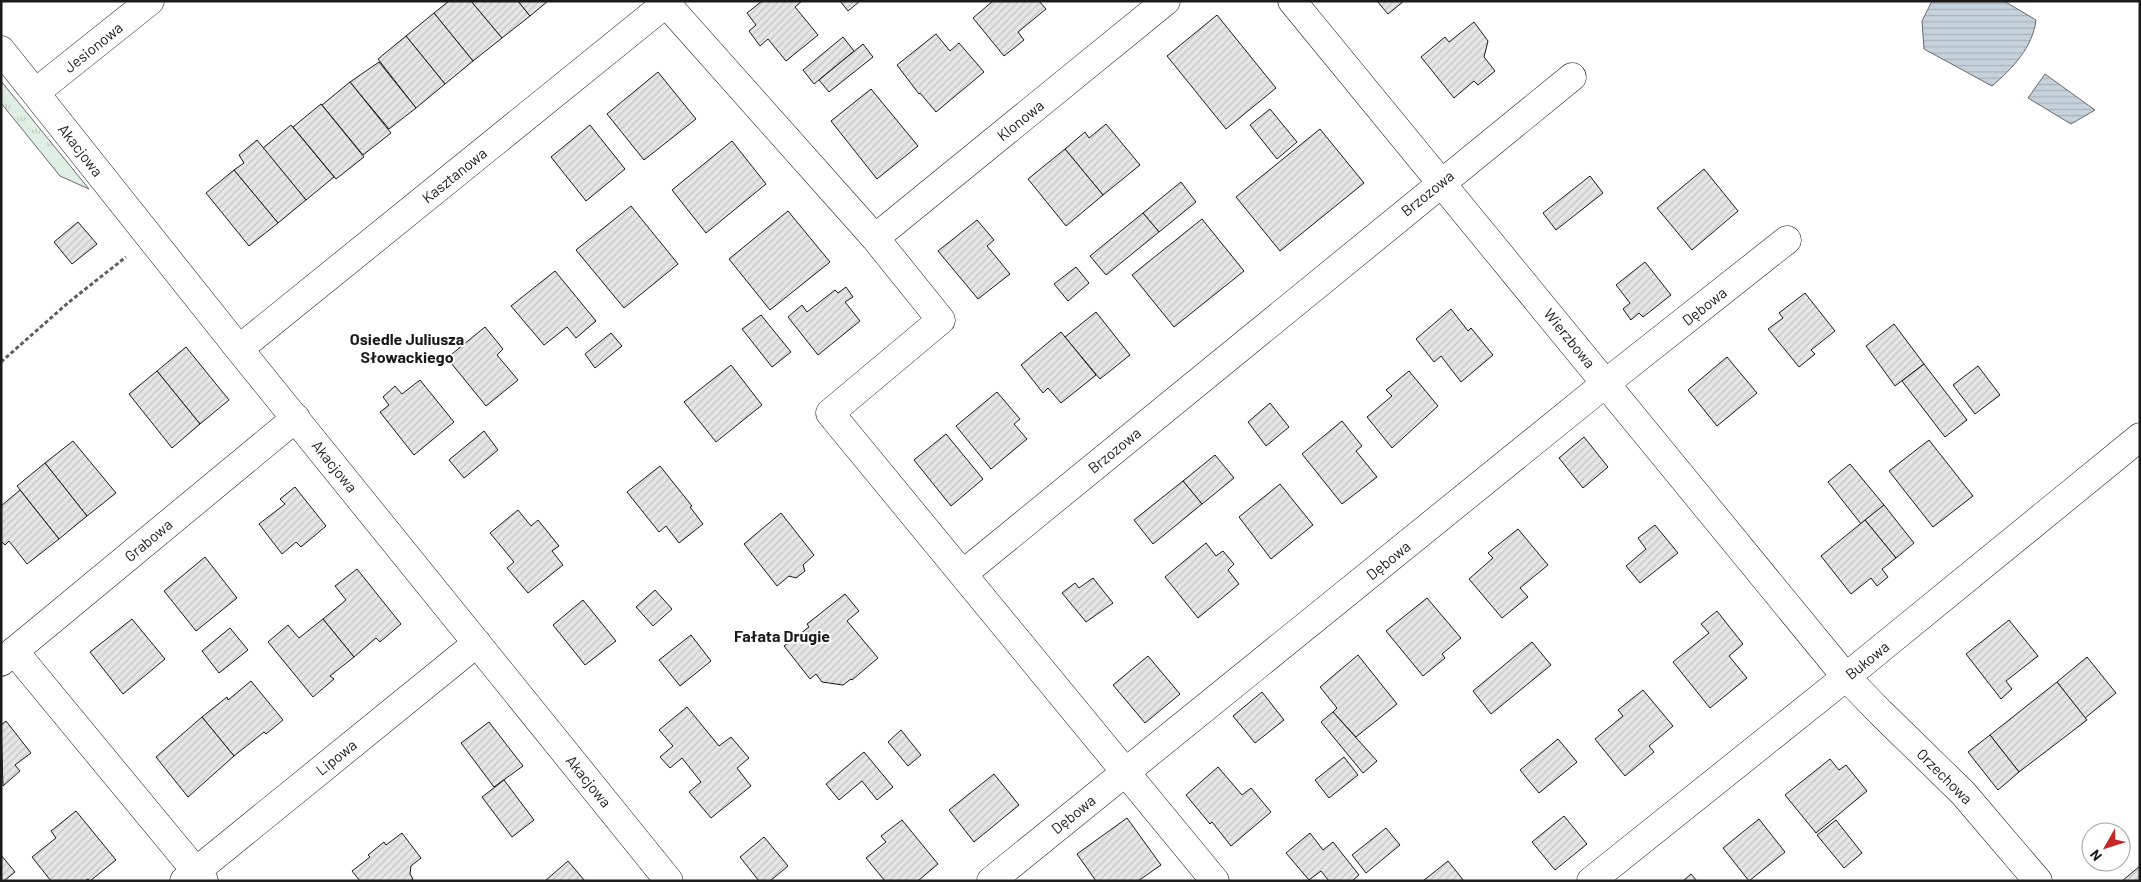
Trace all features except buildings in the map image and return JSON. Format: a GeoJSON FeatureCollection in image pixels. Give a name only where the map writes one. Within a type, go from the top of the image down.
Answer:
{"type":"FeatureCollection","features":[{"type":"Feature","properties":{"kind":"street","name":"Jesionowa"},"geometry":{"type":"LineString","coordinates":[[36,92],[150,1]]}},
{"type":"Feature","properties":{"kind":"street","name":"Klonowa"},"geometry":{"type":"LineString","coordinates":[[875,238],[1166,1]]}},
{"type":"Feature","properties":{"kind":"street","name":"Wierzbowa"},"geometry":{"type":"LineString","coordinates":[[1292,1],[1846,677]]}},
{"type":"Feature","properties":{"kind":"street"},"geometry":{"type":"LineString","coordinates":[[666,2],[875,238],[940,320],[830,412],[1215,881]]}},
{"type":"Feature","properties":{"kind":"street","name":"Kasztanowa"},"geometry":{"type":"LineString","coordinates":[[239,349],[666,2]]}},
{"type":"Feature","properties":{"kind":"street","name":"Akacjowa"},"geometry":{"type":"LineString","coordinates":[[1,50],[239,349],[669,881]]}},
{"type":"Feature","properties":{"kind":"street","name":"Brzozowa"},"geometry":{"type":"LineString","coordinates":[[964,573],[1572,77]]}},
{"type":"Feature","properties":{"kind":"street","name":"Dębowa"},"geometry":{"type":"LineString","coordinates":[[991,881],[1606,383],[1787,240]]}},
{"type":"Feature","properties":{"kind":"street","name":"Grabowa"},"geometry":{"type":"LineString","coordinates":[[8,656],[296,418]]}},
{"type":"Feature","properties":{"kind":"street","name":"Bukowa"},"geometry":{"type":"LineString","coordinates":[[1592,881],[2140,437]]}},
{"type":"Feature","properties":{"kind":"street","name":"Lipowa"},"geometry":{"type":"LineString","coordinates":[[8,656],[194,877],[477,643]]}},
{"type":"Feature","properties":{"kind":"street","name":"Orzechowa"},"geometry":{"type":"LineString","coordinates":[[1846,677],[1963,793],[2038,881]]}},
{"type":"Feature","properties":{"kind":"path"},"geometry":{"type":"LineString","coordinates":[[1,362],[69,302],[150,238]]}},
{"type":"Feature","properties":{"kind":"green space"},"geometry":{"type":"Polygon","coordinates":[[[1,81],[89,189],[60,176],[1,103],[1,81]]]}},
{"type":"Feature","properties":{"kind":"shaded area"},"geometry":{"type":"Polygon","coordinates":[[[1932,1],[2004,1],[2036,20],[2031,39],[2020,57],[1992,86],[1924,49],[1922,21],[1932,1]]]}},
{"type":"Feature","properties":{"kind":"shaded area"},"geometry":{"type":"Polygon","coordinates":[[[2045,74],[2095,110],[2071,124],[2028,98],[2045,74]]]}},
{"type":"Feature","properties":{"kind":"district","name":"Osiedle Juliusza Słowackiego"},"geometry":{"type":"Point","coordinates":[407,347]}},
{"type":"Feature","properties":{"kind":"district","name":"Fałata Drugie"},"geometry":{"type":"Point","coordinates":[782,635]}}]}
